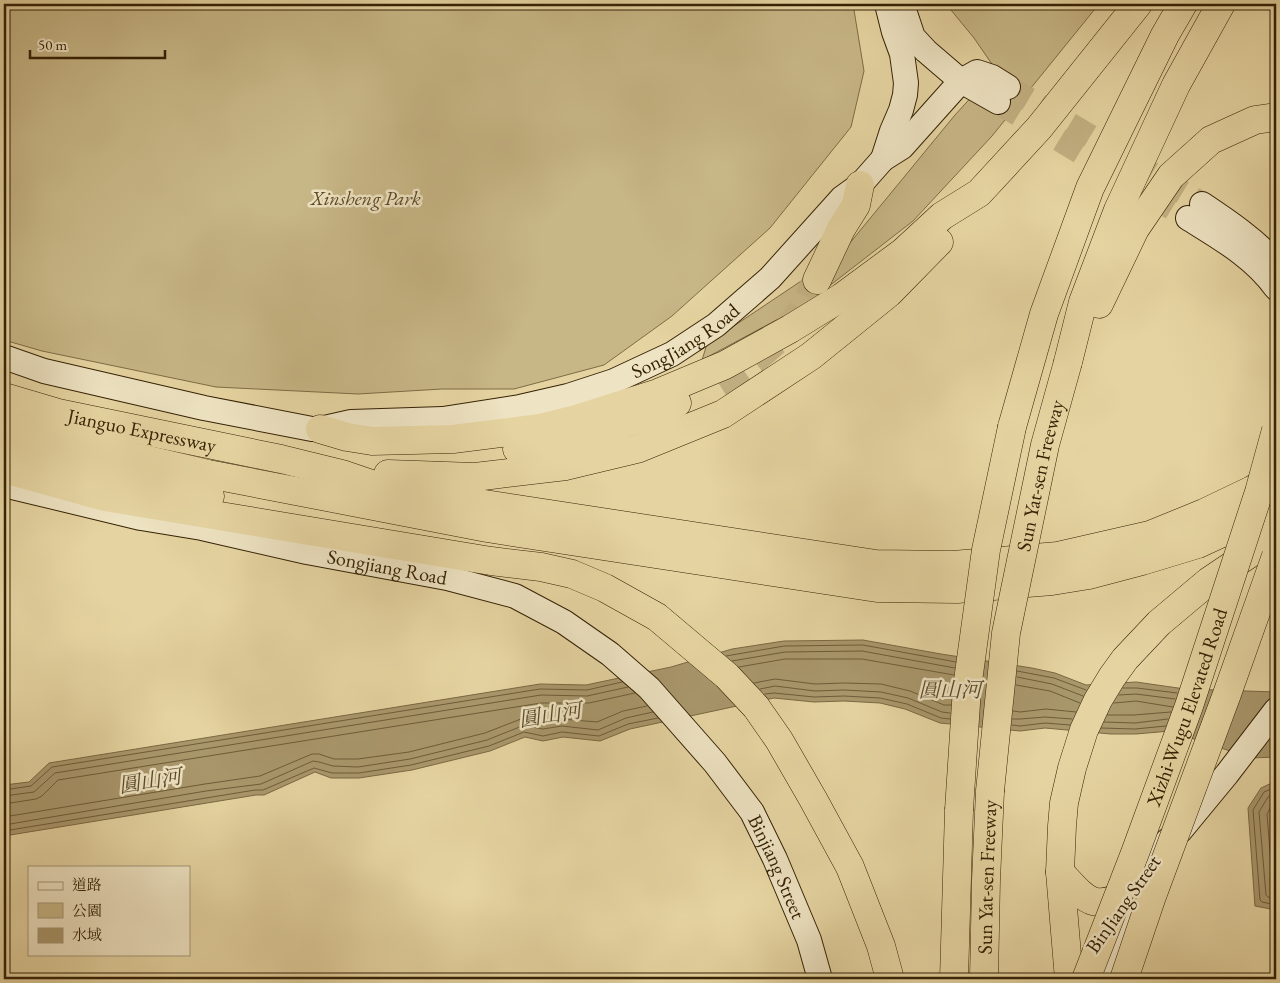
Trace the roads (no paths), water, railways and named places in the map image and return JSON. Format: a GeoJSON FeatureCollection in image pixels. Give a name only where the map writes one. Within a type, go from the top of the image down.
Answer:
{"type":"FeatureCollection","features":[{"type":"Feature","properties":{"kind":"highway"},"geometry":{"type":"LineString","coordinates":[[320,429],[347,437],[372,441],[453,439],[540,428],[576,419],[658,393],[725,365],[790,329],[842,297],[903,252],[942,216],[979,193],[1039,128],[1138,4]]}},
{"type":"Feature","properties":{"kind":"highway","name":"Sun Yat-sen Freeway"},"geometry":{"type":"LineString","coordinates":[[954,979],[959,810],[967,688],[986,550],[1012,426],[1044,314],[1090,188],[1165,35],[1183,4]]}},
{"type":"Feature","properties":{"kind":"highway","name":"Sun Yat-sen Freeway"},"geometry":{"type":"LineString","coordinates":[[984,979],[990,791],[1006,632],[1045,445],[1083,302],[1118,210],[1176,85],[1221,4]]}},
{"type":"Feature","properties":{"kind":"highway"},"geometry":{"type":"LineString","coordinates":[[1068,362],[1098,308],[1135,229],[1170,176],[1211,140],[1255,120],[1276,117]]}},
{"type":"Feature","properties":{"kind":"highway"},"geometry":{"type":"LineString","coordinates":[[817,280],[841,229],[856,205],[860,185]]}},
{"type":"Feature","properties":{"kind":"highway"},"geometry":{"type":"LineString","coordinates":[[342,474],[476,478],[566,466],[637,449],[723,414],[811,356],[889,293],[969,213],[979,193]]}},
{"type":"Feature","properties":{"kind":"highway"},"geometry":{"type":"LineString","coordinates":[[281,459],[374,454],[413,457],[508,450],[558,444],[641,419],[719,384]]}},
{"type":"Feature","properties":{"kind":"highway","name":"Jianguo Expressway"},"geometry":{"type":"LineString","coordinates":[[4,397],[58,413],[281,459]]}},
{"type":"Feature","properties":{"kind":"highway","name":"Jianguo Expressway"},"geometry":{"type":"LineString","coordinates":[[4,424],[84,446],[208,474],[487,528]]}},
{"type":"Feature","properties":{"kind":"highway","name":"Xizhi-Wugu Elevated Road"},"geometry":{"type":"LineString","coordinates":[[1086,979],[1189,706],[1259,492],[1276,430]]}},
{"type":"Feature","properties":{"kind":"highway"},"geometry":{"type":"LineString","coordinates":[[4,446],[149,484],[279,509],[487,528],[877,588],[957,589],[1052,582],[1089,575],[1142,562],[1198,544],[1276,508]]}},
{"type":"Feature","properties":{"kind":"highway"},"geometry":{"type":"LineString","coordinates":[[281,459],[342,474],[386,489],[876,564],[953,565],[1058,556],[1150,535],[1236,498],[1276,475]]}},
{"type":"Feature","properties":{"kind":"highway"},"geometry":{"type":"LineString","coordinates":[[4,469],[105,497],[491,561]]}},
{"type":"Feature","properties":{"kind":"highway"},"geometry":{"type":"LineString","coordinates":[[202,528],[372,552],[541,566],[572,574],[605,588],[657,617],[727,676],[756,707],[779,740],[850,867],[881,946],[890,979]]}},
{"type":"Feature","properties":{"kind":"highway"},"geometry":{"type":"LineString","coordinates":[[1070,979],[1060,872],[1062,826],[1064,803],[1072,768],[1084,730],[1098,700],[1112,677],[1125,659],[1159,623],[1209,581],[1276,536]]}},
{"type":"Feature","properties":{"kind":"highway","name":"Xizhi-Wugu Elevated Road"},"geometry":{"type":"LineString","coordinates":[[1124,979],[1151,899],[1276,556]]}},
{"type":"Feature","properties":{"kind":"highway"},"geometry":{"type":"LineString","coordinates":[[1060,872],[1084,898],[1094,902],[1105,903],[1118,899],[1132,891]]}},
{"type":"Feature","properties":{"kind":"main road"},"geometry":{"type":"LineString","coordinates":[[883,159],[901,110],[906,83],[902,54],[887,4]]}},
{"type":"Feature","properties":{"kind":"main road"},"geometry":{"type":"LineString","coordinates":[[902,4],[914,37],[926,52],[961,81],[976,72],[992,77],[1003,94]]}},
{"type":"Feature","properties":{"kind":"main road","name":"SongJiang Road"},"geometry":{"type":"LineString","coordinates":[[320,429],[351,422],[443,419],[520,407],[568,396],[614,381],[672,354],[716,325],[770,278],[842,198],[860,185],[883,159],[902,147],[961,81]]}},
{"type":"Feature","properties":{"kind":"main road"},"geometry":{"type":"LineString","coordinates":[[1276,263],[1262,247],[1248,236],[1195,211],[1258,267],[1276,288]]}},
{"type":"Feature","properties":{"kind":"main road"},"geometry":{"type":"LineString","coordinates":[[4,358],[44,370],[204,408],[303,428],[320,429]]}},
{"type":"Feature","properties":{"kind":"main road","name":"Songjiang Road"},"geometry":{"type":"LineString","coordinates":[[4,485],[141,518],[202,528],[307,552],[447,578],[515,596],[564,622],[610,654],[649,688],[715,763]]}},
{"type":"Feature","properties":{"kind":"main road","name":"BinJiang Street"},"geometry":{"type":"LineString","coordinates":[[1070,979],[1111,922],[1125,906],[1132,891],[1167,841],[1180,831],[1276,710]]}},
{"type":"Feature","properties":{"kind":"main road","name":"Binjiang Street"},"geometry":{"type":"LineString","coordinates":[[715,763],[752,812],[771,851],[809,940],[820,979]]}},
{"type":"Feature","properties":{"kind":"main road","name":"BinJiang Street"},"geometry":{"type":"LineString","coordinates":[[1098,979],[1176,847],[1180,831]]}},
{"type":"Feature","properties":{"kind":"water","name":"圓山河"},"geometry":{"type":"Polygon","coordinates":[[[863,640],[1032,668],[1055,673],[1086,685],[1136,682],[1185,689],[1276,692],[1276,757],[1251,758],[1170,731],[1111,734],[1045,728],[1020,731],[940,723],[905,709],[880,703],[814,702],[774,698],[630,729],[600,741],[563,737],[543,741],[525,737],[490,751],[412,770],[359,778],[331,778],[315,772],[264,795],[4,836],[4,785],[29,782],[49,763],[540,684],[586,685],[671,667],[732,649],[784,641],[863,640]]]}},
{"type":"Feature","properties":{"kind":"water"},"geometry":{"type":"Polygon","coordinates":[[[1276,782],[1276,910],[1255,906],[1248,808],[1261,788],[1276,782]]]}},
{"type":"Feature","properties":{"kind":"tunnel"},"geometry":{"type":"LineString","coordinates":[[1008,87],[1202,204]]}},
{"type":"Feature","properties":{"kind":"tunnel"},"geometry":{"type":"LineString","coordinates":[[998,102],[1188,218]]}},
{"type":"Feature","properties":{"kind":"tunnel"},"geometry":{"type":"LineString","coordinates":[[719,384],[754,360],[786,331],[803,308],[817,280]]}},
{"type":"Feature","properties":{"kind":"park label","name":"Xinsheng Park"},"geometry":{"type":"Point","coordinates":[366,198]}}]}
